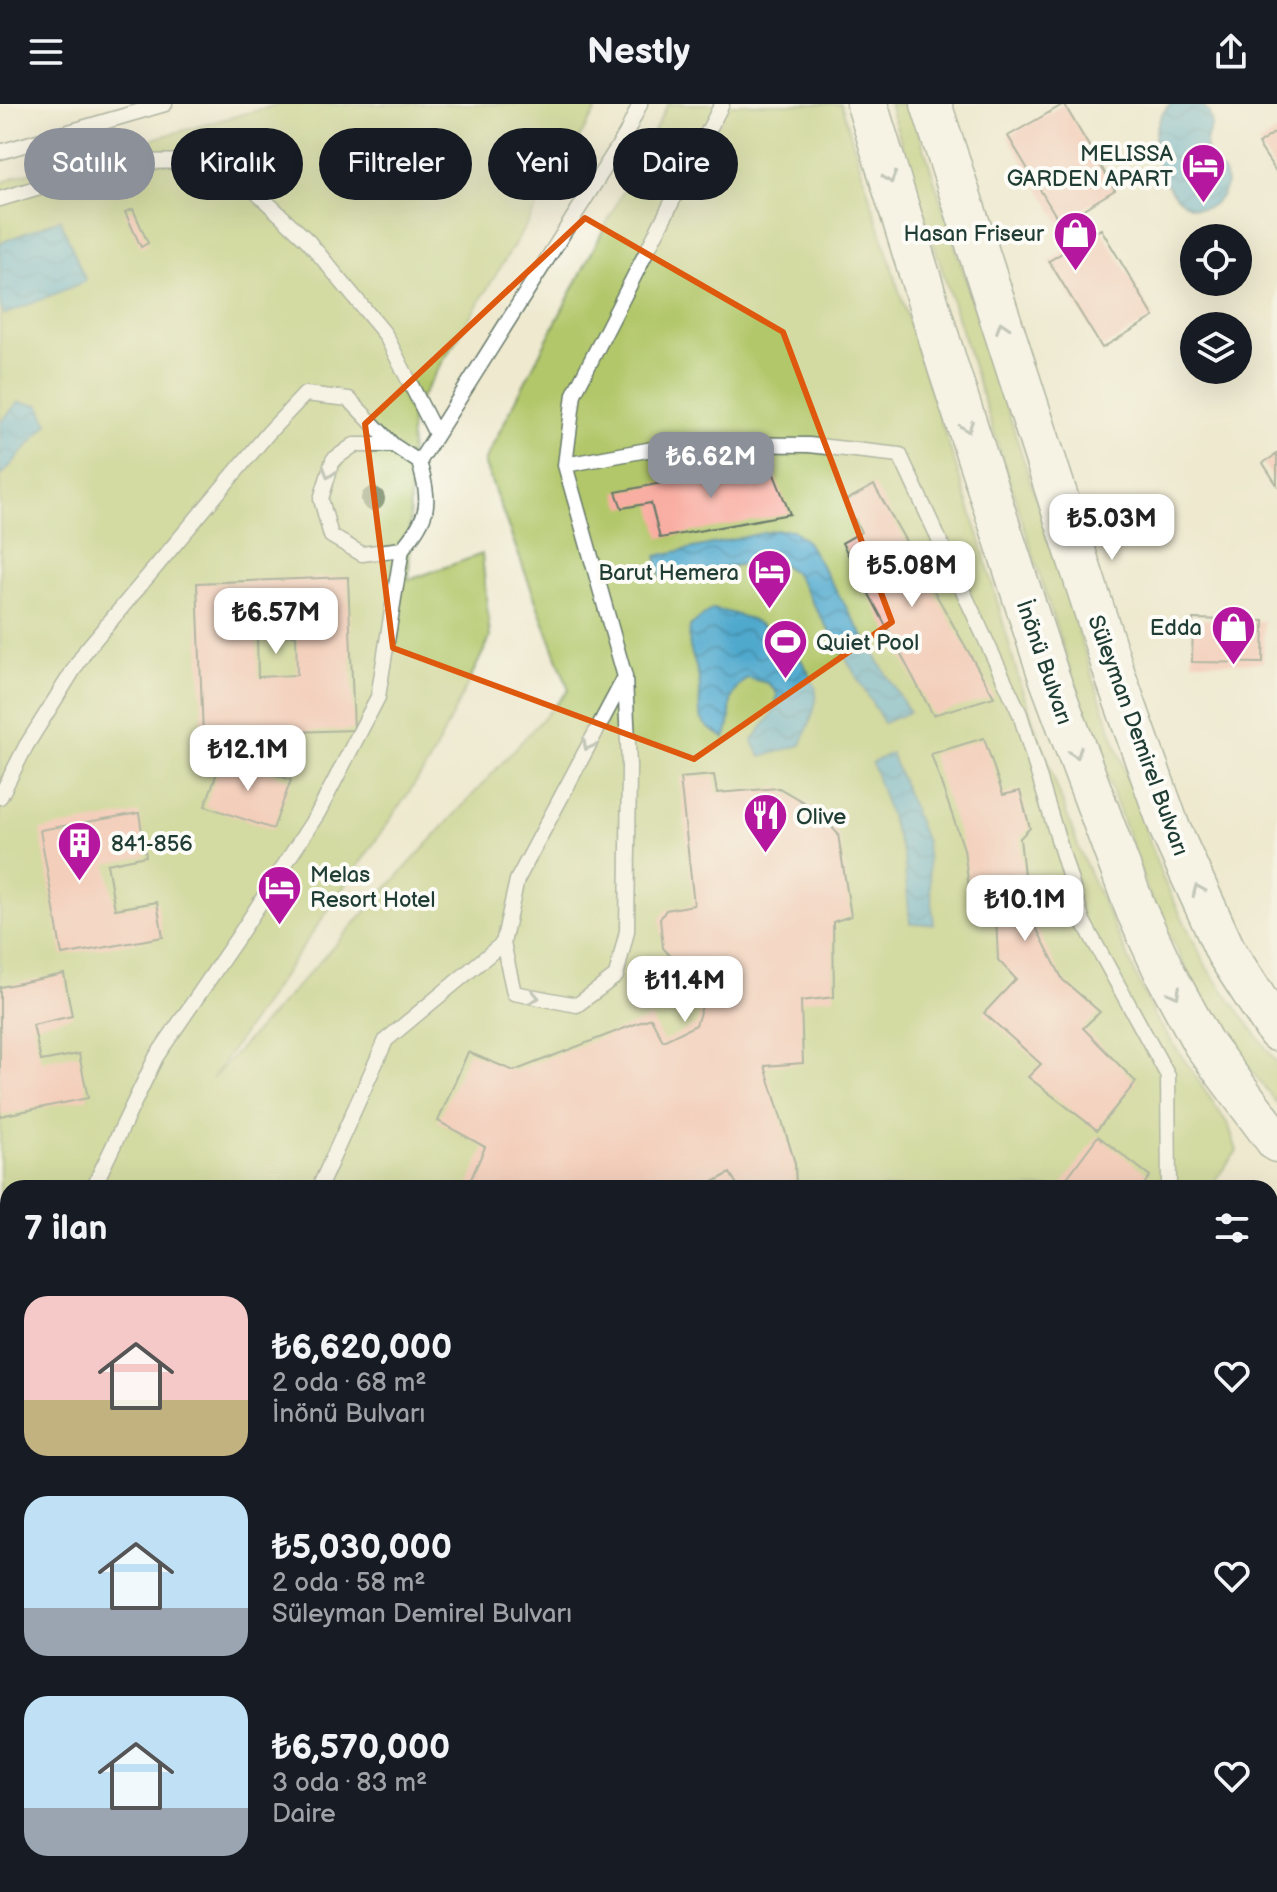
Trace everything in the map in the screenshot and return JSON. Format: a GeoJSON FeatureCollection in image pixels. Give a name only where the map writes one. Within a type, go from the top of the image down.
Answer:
{"type":"FeatureCollection","features":[{"type":"Feature","properties":{"kind":"main road","name":"İnönü Bulvarı"},"geometry":{"type":"LineString","coordinates":[[867,104],[1039,647],[1131,897],[1166,975],[1203,1043],[1277,1142]]}},
{"type":"Feature","properties":{"kind":"main road","name":"Süleyman Demirel Bulvarı"},"geometry":{"type":"LineString","coordinates":[[931,104],[1116,678],[1170,829],[1226,952],[1277,1031]]}},
{"type":"Feature","properties":{"kind":"lane"},"geometry":{"type":"LineString","coordinates":[[0,152],[165,104]]}},
{"type":"Feature","properties":{"kind":"lane"},"geometry":{"type":"LineString","coordinates":[[419,462],[626,134],[640,104]]}},
{"type":"Feature","properties":{"kind":"lane"},"geometry":{"type":"LineString","coordinates":[[625,677],[517,880],[503,943],[514,993],[577,1005],[616,976],[627,931],[629,766],[625,677],[565,465],[574,394],[722,104]]}},
{"type":"Feature","properties":{"kind":"lane"},"geometry":{"type":"LineString","coordinates":[[0,199],[121,162],[223,161],[308,241],[385,334],[436,434]]}},
{"type":"Feature","properties":{"kind":"lane"},"geometry":{"type":"LineString","coordinates":[[0,797],[26,746],[86,650],[269,432],[305,394],[349,399],[393,445],[419,462],[428,494],[422,525],[402,549],[378,697],[318,813],[156,1057],[97,1180]]}},
{"type":"Feature","properties":{"kind":"lane"},"geometry":{"type":"LineString","coordinates":[[565,465],[680,444],[809,445],[900,455],[1020,714],[1083,921],[1168,1076],[1169,1180]]}},
{"type":"Feature","properties":{"kind":"lane"},"geometry":{"type":"LineString","coordinates":[[393,445],[354,445],[333,460],[321,499],[331,536],[362,554],[402,549]]}},
{"type":"Feature","properties":{"kind":"lane"},"geometry":{"type":"LineString","coordinates":[[323,1180],[386,1040],[503,943]]}},
{"type":"Feature","properties":{"kind":"highlighted area"},"geometry":{"type":"Polygon","coordinates":[[[585,218],[783,332],[892,622],[694,759],[393,648],[365,424],[585,218]]]}},
{"type":"Feature","properties":{"kind":"green space","name":"Barut Hemera"},"geometry":{"type":"Polygon","coordinates":[[[280,104],[600,104],[585,128],[488,128],[488,200],[541,200],[411,414],[409,580],[482,554],[490,638],[429,763],[212,1079],[569,690],[484,462],[619,200],[738,200],[738,128],[656,128],[668,104],[841,104],[980,539],[1020,684],[1081,854],[1155,1017],[1229,1126],[1237,1151],[1215,1180],[0,1180],[0,184],[24,174],[24,200],[155,200],[155,138],[171,134],[171,200],[303,200],[303,128],[193,128],[280,104]]]}},
{"type":"Feature","properties":{"kind":"green space"},"geometry":{"type":"Polygon","coordinates":[[[889,104],[910,104],[1094,681],[1162,877],[1207,968],[1277,1063],[1277,1104],[1229,1041],[1192,980],[1149,895],[1076,689],[889,104]]]}},
{"type":"Feature","properties":{"kind":"water"},"geometry":{"type":"Polygon","coordinates":[[[1170,104],[1201,104],[1209,113],[1212,125],[1206,152],[1212,163],[1224,172],[1226,183],[1218,200],[1205,208],[1191,207],[1177,197],[1158,164],[1155,143],[1158,123],[1170,104]]]}},
{"type":"Feature","properties":{"kind":"water"},"geometry":{"type":"Polygon","coordinates":[[[60,219],[86,281],[4,315],[0,305],[0,243],[60,219]]]}},
{"type":"Feature","properties":{"kind":"water"},"geometry":{"type":"Polygon","coordinates":[[[18,402],[40,405],[48,424],[0,477],[0,423],[18,402]]]}},
{"type":"Feature","properties":{"kind":"water"},"geometry":{"type":"Polygon","coordinates":[[[777,530],[793,530],[807,542],[909,712],[884,723],[795,573],[778,562],[761,561],[661,579],[656,556],[777,530]]]}},
{"type":"Feature","properties":{"kind":"water","name":"Quiet Pool"},"geometry":{"type":"Polygon","coordinates":[[[712,609],[743,617],[771,631],[804,664],[815,687],[816,697],[812,718],[801,745],[761,757],[752,741],[776,709],[777,693],[768,683],[747,678],[731,700],[725,738],[705,724],[701,717],[700,685],[689,635],[690,626],[712,609]]]}},
{"type":"Feature","properties":{"kind":"water"},"geometry":{"type":"Polygon","coordinates":[[[891,753],[926,842],[934,924],[910,923],[904,858],[872,763],[891,753]]]}},
{"type":"Feature","properties":{"kind":"building"},"geometry":{"type":"Polygon","coordinates":[[[1064,104],[1115,190],[1060,223],[1008,136],[1064,104]]]}},
{"type":"Feature","properties":{"kind":"building"},"geometry":{"type":"Polygon","coordinates":[[[1277,131],[1277,173],[1258,144],[1277,131]]]}},
{"type":"Feature","properties":{"kind":"building"},"geometry":{"type":"Polygon","coordinates":[[[133,209],[148,243],[141,247],[125,212],[133,209]]]}},
{"type":"Feature","properties":{"kind":"building"},"geometry":{"type":"Polygon","coordinates":[[[1101,229],[1154,317],[1102,348],[1049,261],[1101,229]]]}},
{"type":"Feature","properties":{"kind":"building"},"geometry":{"type":"Polygon","coordinates":[[[1277,454],[1277,485],[1263,463],[1277,454]]]}},
{"type":"Feature","properties":{"kind":"building"},"geometry":{"type":"Polygon","coordinates":[[[769,462],[790,514],[660,538],[651,503],[622,508],[616,492],[769,462]]]}},
{"type":"Feature","properties":{"kind":"building"},"geometry":{"type":"Polygon","coordinates":[[[874,485],[994,697],[933,715],[842,543],[861,532],[845,501],[874,485]]]}},
{"type":"Feature","properties":{"kind":"building"},"geometry":{"type":"Polygon","coordinates":[[[348,577],[354,730],[203,735],[197,583],[348,577]],[[296,635],[257,637],[258,677],[297,675],[296,635]]]}},
{"type":"Feature","properties":{"kind":"building"},"geometry":{"type":"Polygon","coordinates":[[[1193,619],[1264,621],[1263,663],[1192,662],[1193,619]]]}},
{"type":"Feature","properties":{"kind":"building"},"geometry":{"type":"Polygon","coordinates":[[[984,738],[1003,795],[1020,791],[1030,828],[1020,838],[1028,912],[1063,980],[1100,1012],[1083,1028],[1136,1082],[1097,1130],[1028,1077],[1041,1064],[984,1013],[1016,979],[998,960],[996,918],[973,919],[964,849],[931,754],[984,738]]]}},
{"type":"Feature","properties":{"kind":"building"},"geometry":{"type":"Polygon","coordinates":[[[223,756],[291,780],[273,829],[205,806],[223,756]]]}},
{"type":"Feature","properties":{"kind":"building"},"geometry":{"type":"Polygon","coordinates":[[[714,775],[717,793],[779,788],[817,810],[838,834],[851,916],[833,922],[834,997],[801,1001],[803,1063],[765,1066],[795,1163],[796,1180],[734,1180],[730,1173],[717,1180],[471,1180],[485,1147],[438,1121],[468,1052],[514,1071],[651,1018],[663,1041],[696,1025],[703,1003],[680,986],[678,964],[663,948],[660,919],[666,910],[694,905],[680,778],[714,775]]]}},
{"type":"Feature","properties":{"kind":"building","name":"841-856"},"geometry":{"type":"Polygon","coordinates":[[[139,813],[146,856],[107,864],[115,909],[157,902],[163,937],[62,955],[40,830],[139,813]]]}},
{"type":"Feature","properties":{"kind":"building"},"geometry":{"type":"Polygon","coordinates":[[[64,974],[72,1016],[33,1025],[41,1061],[79,1054],[88,1098],[0,1116],[0,987],[64,974]]]}},
{"type":"Feature","properties":{"kind":"building"},"geometry":{"type":"Polygon","coordinates":[[[1098,1136],[1150,1176],[1147,1180],[1065,1180],[1098,1136]]]}},
{"type":"Feature","properties":{"kind":"place","name":"MELISSA GARDEN APART"},"geometry":{"type":"Point","coordinates":[1204,205]}},
{"type":"Feature","properties":{"kind":"place","name":"Hasan Friseur"},"geometry":{"type":"Point","coordinates":[1075,272]}},
{"type":"Feature","properties":{"kind":"place","name":"Barut Hemera"},"geometry":{"type":"Point","coordinates":[770,611]}},
{"type":"Feature","properties":{"kind":"place","name":"Edda"},"geometry":{"type":"Point","coordinates":[1233,666]}},
{"type":"Feature","properties":{"kind":"place","name":"Quiet Pool"},"geometry":{"type":"Point","coordinates":[785,681]}},
{"type":"Feature","properties":{"kind":"place","name":"Olive"},"geometry":{"type":"Point","coordinates":[765,855]}},
{"type":"Feature","properties":{"kind":"place","name":"841-856"},"geometry":{"type":"Point","coordinates":[80,882]}},
{"type":"Feature","properties":{"kind":"place","name":"Melas Resort Hotel"},"geometry":{"type":"Point","coordinates":[279,926]}}]}
